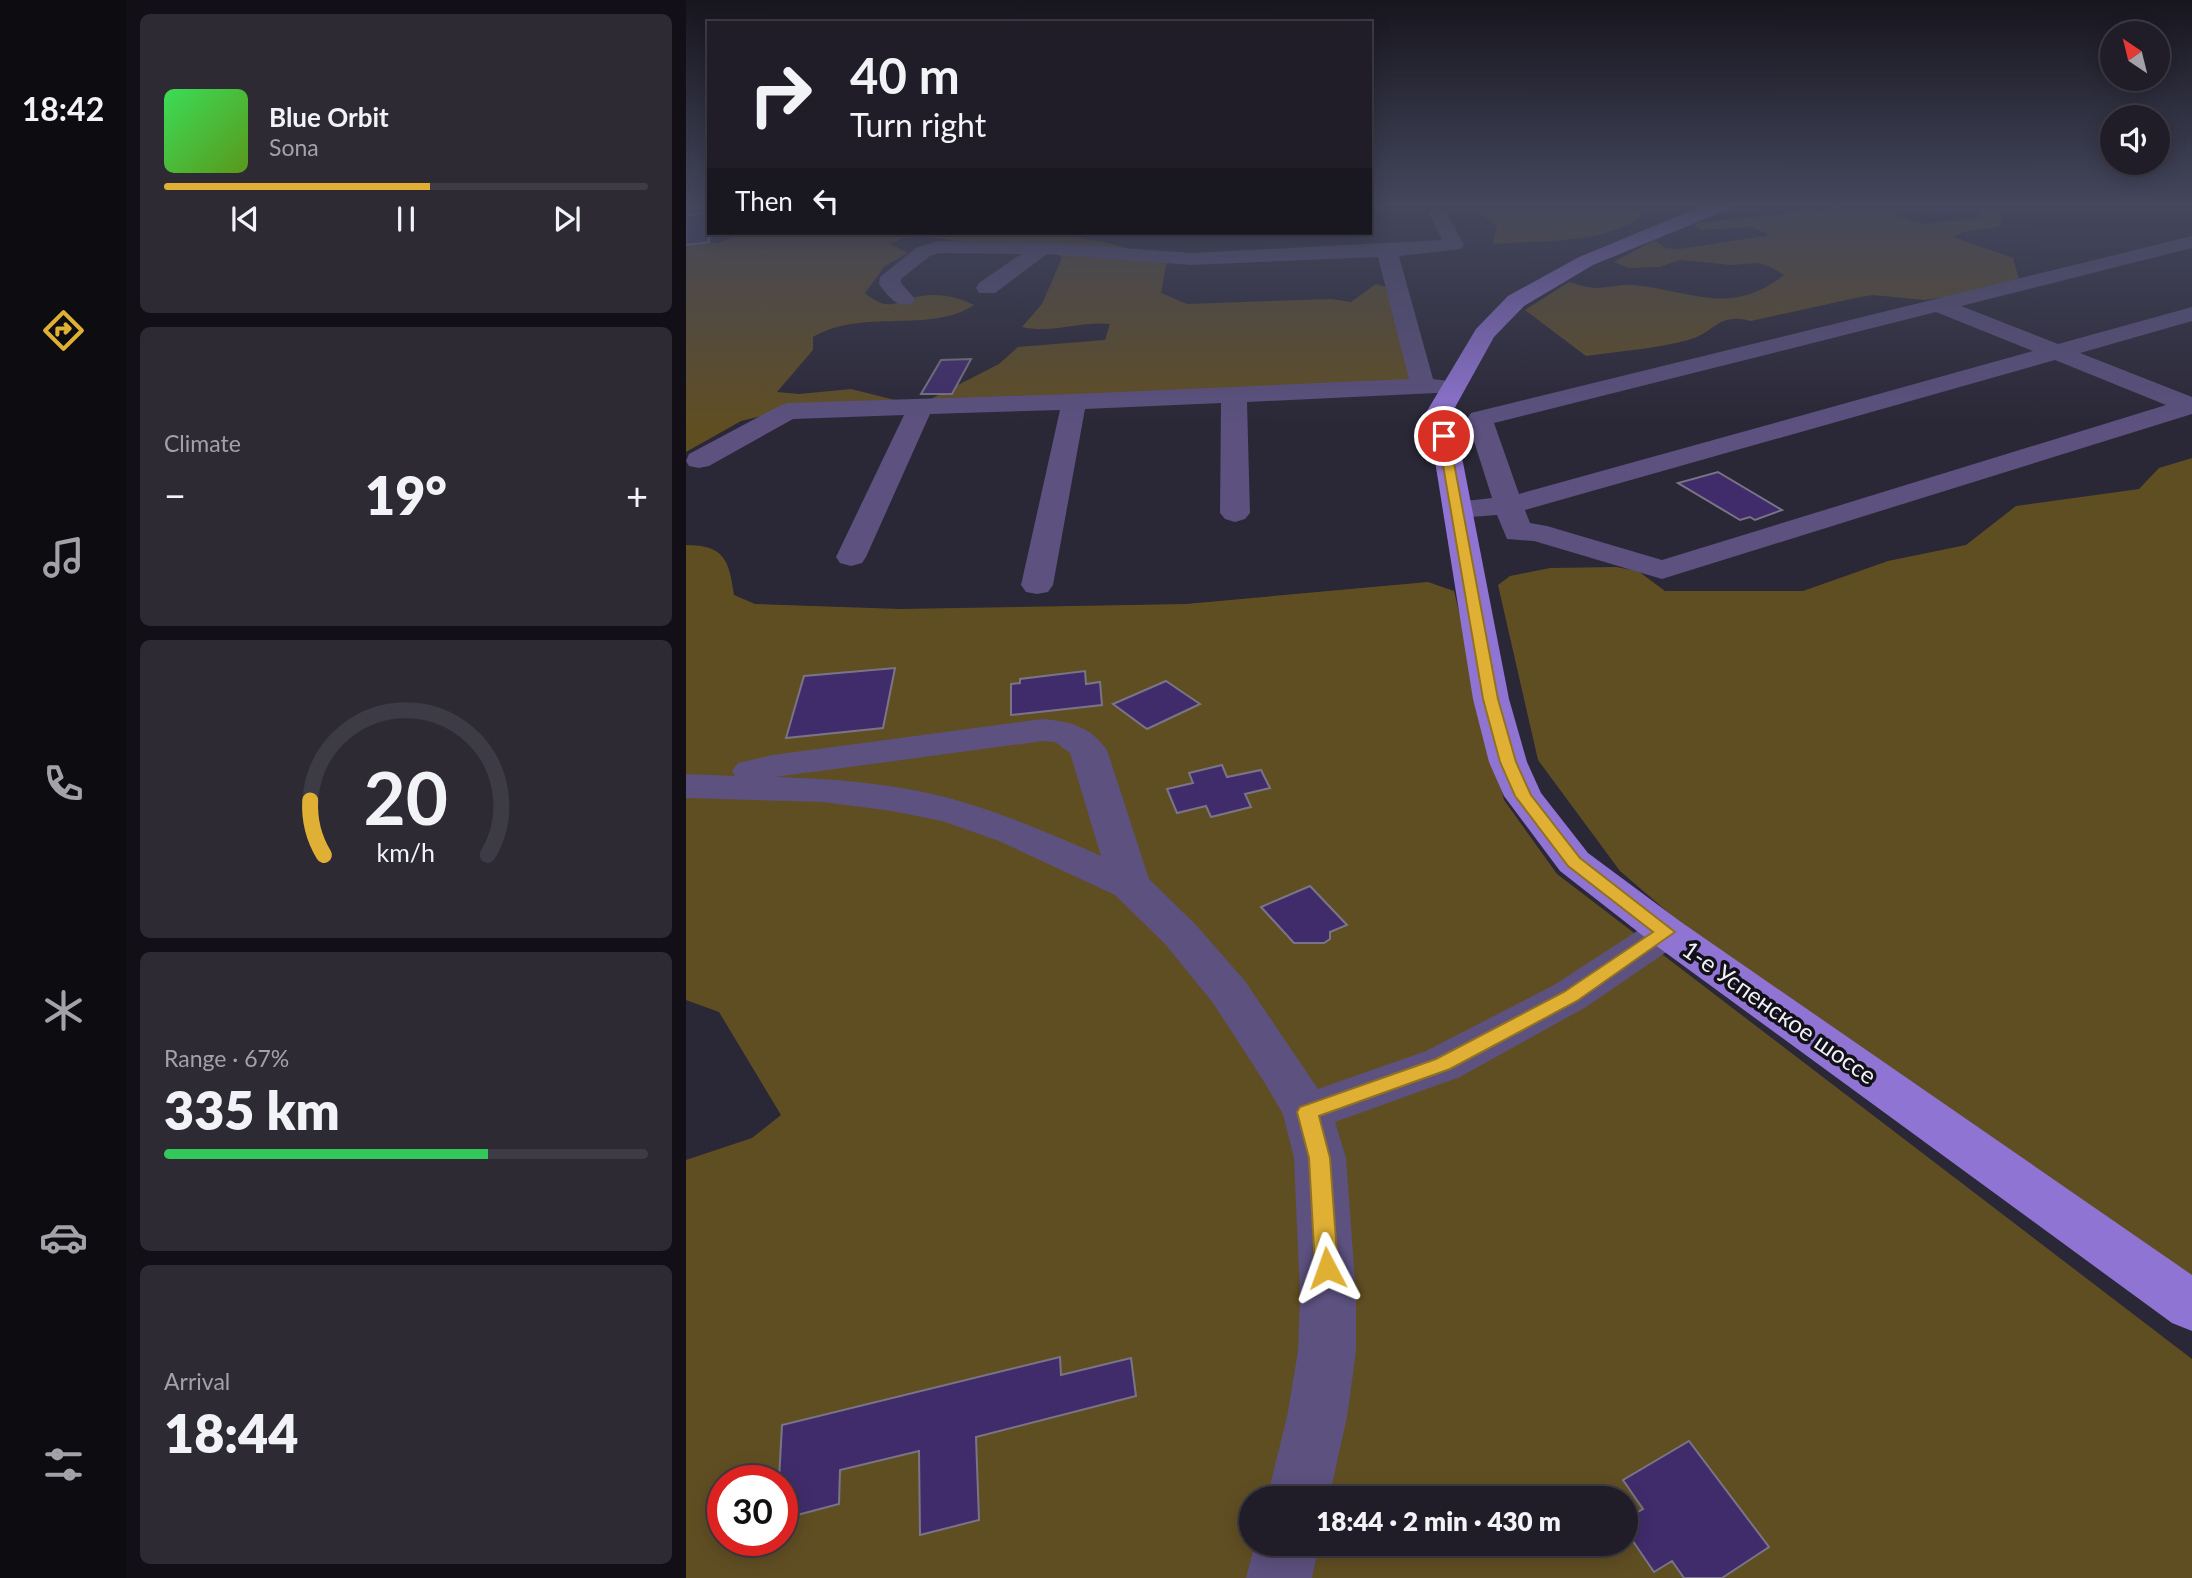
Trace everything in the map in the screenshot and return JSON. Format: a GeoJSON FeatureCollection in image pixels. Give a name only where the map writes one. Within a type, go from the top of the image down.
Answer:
{"type":"FeatureCollection","features":[{"type":"Feature","properties":{"kind":"main road","name":"1-е Успенское шоссе"},"geometry":{"type":"LineString","coordinates":[[1552,279],[1516,301],[1484,334],[1440,411],[1491,699],[1508,762],[1523,796],[1574,862],[1666,932],[2192,1306]]}},
{"type":"Feature","properties":{"kind":"street"},"geometry":{"type":"LineString","coordinates":[[891,279],[890,284],[904,299]]}},
{"type":"Feature","properties":{"kind":"street"},"geometry":{"type":"LineString","coordinates":[[987,288],[1000,279]]}},
{"type":"Feature","properties":{"kind":"street"},"geometry":{"type":"LineString","coordinates":[[1394,279],[1423,386]]}},
{"type":"Feature","properties":{"kind":"street"},"geometry":{"type":"LineString","coordinates":[[2044,279],[1480,419],[1518,533],[1536,532],[1662,570],[2192,405]]}},
{"type":"Feature","properties":{"kind":"street"},"geometry":{"type":"LineString","coordinates":[[1938,305],[2192,405]]}},
{"type":"Feature","properties":{"kind":"street"},"geometry":{"type":"LineString","coordinates":[[1457,509],[1507,506],[2192,314]]}},
{"type":"Feature","properties":{"kind":"street"},"geometry":{"type":"LineString","coordinates":[[699,460],[788,411],[1452,387]]}},
{"type":"Feature","properties":{"kind":"street"},"geometry":{"type":"LineString","coordinates":[[1234,395],[1235,513]]}},
{"type":"Feature","properties":{"kind":"street"},"geometry":{"type":"LineString","coordinates":[[1037,585],[1074,402]]}},
{"type":"Feature","properties":{"kind":"street"},"geometry":{"type":"LineString","coordinates":[[851,557],[920,408]]}},
{"type":"Feature","properties":{"kind":"street"},"geometry":{"type":"LineString","coordinates":[[690,786],[773,766],[1043,730],[1061,731],[1079,739],[1088,750],[1130,885]]}},
{"type":"Feature","properties":{"kind":"street"},"geometry":{"type":"LineString","coordinates":[[690,786],[822,790],[892,799],[951,811],[1013,832],[1130,885],[1181,935],[1229,992],[1280,1067],[1307,1112],[1320,1158],[1328,1295],[1327,1350],[1317,1417],[1301,1486]]}},
{"type":"Feature","properties":{"kind":"street"},"geometry":{"type":"LineString","coordinates":[[1307,1112],[1443,1064],[1570,996],[1666,932]]}},
{"type":"Feature","properties":{"kind":"street"},"geometry":{"type":"LineString","coordinates":[[1279,1578],[1284,1556]]}},
{"type":"Feature","properties":{"kind":"shaded area"},"geometry":{"type":"Polygon","coordinates":[[[686,279],[876,279],[865,293],[881,303],[893,304],[921,296],[942,295],[974,305],[957,314],[937,318],[832,328],[813,337],[813,350],[777,392],[799,394],[851,389],[895,400],[766,415],[741,421],[686,452],[686,279]]]}},
{"type":"Feature","properties":{"kind":"shaded area"},"geometry":{"type":"Polygon","coordinates":[[[1053,279],[1164,279],[1161,293],[1187,304],[1331,299],[1351,302],[1376,284],[1392,289],[1418,375],[1395,385],[919,405],[999,364],[1018,347],[1105,340],[1110,324],[1044,329],[1022,327],[1042,304],[1053,279]]]}},
{"type":"Feature","properties":{"kind":"shaded area"},"geometry":{"type":"Polygon","coordinates":[[[1779,279],[2019,279],[2021,287],[1924,300],[1874,295],[1860,297],[1751,321],[1723,321],[1697,337],[1676,343],[1586,356],[1525,310],[1569,282],[1596,288],[1634,285],[1711,298],[1746,295],[1765,288],[1779,279]]]}},
{"type":"Feature","properties":{"kind":"shaded area"},"geometry":{"type":"Polygon","coordinates":[[[2192,458],[2192,1279],[1684,926],[1620,871],[1538,760],[1498,585],[1510,576],[1550,568],[1616,567],[1638,571],[1665,591],[1803,591],[1888,561],[1966,545],[2016,506],[2139,489],[2159,468],[2192,458]]]}},
{"type":"Feature","properties":{"kind":"shaded area"},"geometry":{"type":"Polygon","coordinates":[[[686,545],[709,548],[723,557],[730,573],[734,595],[755,604],[900,609],[1186,604],[1428,582],[1454,591],[1504,800],[1557,874],[2192,1359],[2192,1578],[686,1578],[686,1160],[752,1138],[781,1115],[719,1012],[686,1000],[686,545]]]}},
{"type":"Feature","properties":{"kind":"building"},"geometry":{"type":"Polygon","coordinates":[[[971,359],[952,394],[921,394],[941,360],[971,359]]]}},
{"type":"Feature","properties":{"kind":"building"},"geometry":{"type":"Polygon","coordinates":[[[1718,472],[1782,510],[1755,520],[1750,517],[1740,520],[1678,483],[1718,472]]]}},
{"type":"Feature","properties":{"kind":"building"},"geometry":{"type":"Polygon","coordinates":[[[895,668],[883,728],[786,738],[804,676],[895,668]]]}},
{"type":"Feature","properties":{"kind":"building"},"geometry":{"type":"Polygon","coordinates":[[[1085,671],[1086,684],[1100,682],[1102,705],[1011,715],[1011,684],[1020,683],[1020,679],[1085,671]]]}},
{"type":"Feature","properties":{"kind":"building"},"geometry":{"type":"Polygon","coordinates":[[[1166,681],[1200,704],[1147,729],[1113,704],[1166,681]]]}},
{"type":"Feature","properties":{"kind":"building"},"geometry":{"type":"Polygon","coordinates":[[[1222,765],[1227,777],[1261,770],[1270,788],[1245,794],[1251,807],[1211,817],[1206,806],[1177,813],[1167,789],[1193,783],[1189,773],[1222,765]]]}},
{"type":"Feature","properties":{"kind":"building"},"geometry":{"type":"Polygon","coordinates":[[[1310,886],[1347,925],[1330,932],[1330,939],[1324,943],[1294,943],[1261,907],[1310,886]]]}},
{"type":"Feature","properties":{"kind":"building"},"geometry":{"type":"Polygon","coordinates":[[[1060,1357],[1061,1375],[1131,1358],[1136,1396],[976,1437],[979,1520],[920,1535],[919,1451],[840,1470],[839,1504],[798,1515],[798,1465],[780,1465],[782,1425],[1060,1357]]]}},
{"type":"Feature","properties":{"kind":"building"},"geometry":{"type":"Polygon","coordinates":[[[1689,1441],[1769,1547],[1722,1578],[1684,1578],[1672,1561],[1654,1572],[1638,1549],[1638,1512],[1643,1509],[1638,1502],[1638,1486],[1627,1486],[1623,1480],[1689,1441]]]}},
{"type":"Feature","properties":{"kind":"route"},"geometry":{"type":"LineString","coordinates":[[1327,1268],[1320,1158],[1307,1112],[1443,1064],[1570,996],[1666,932],[1574,862],[1523,796],[1508,762],[1491,699],[1444,436]]}}]}
